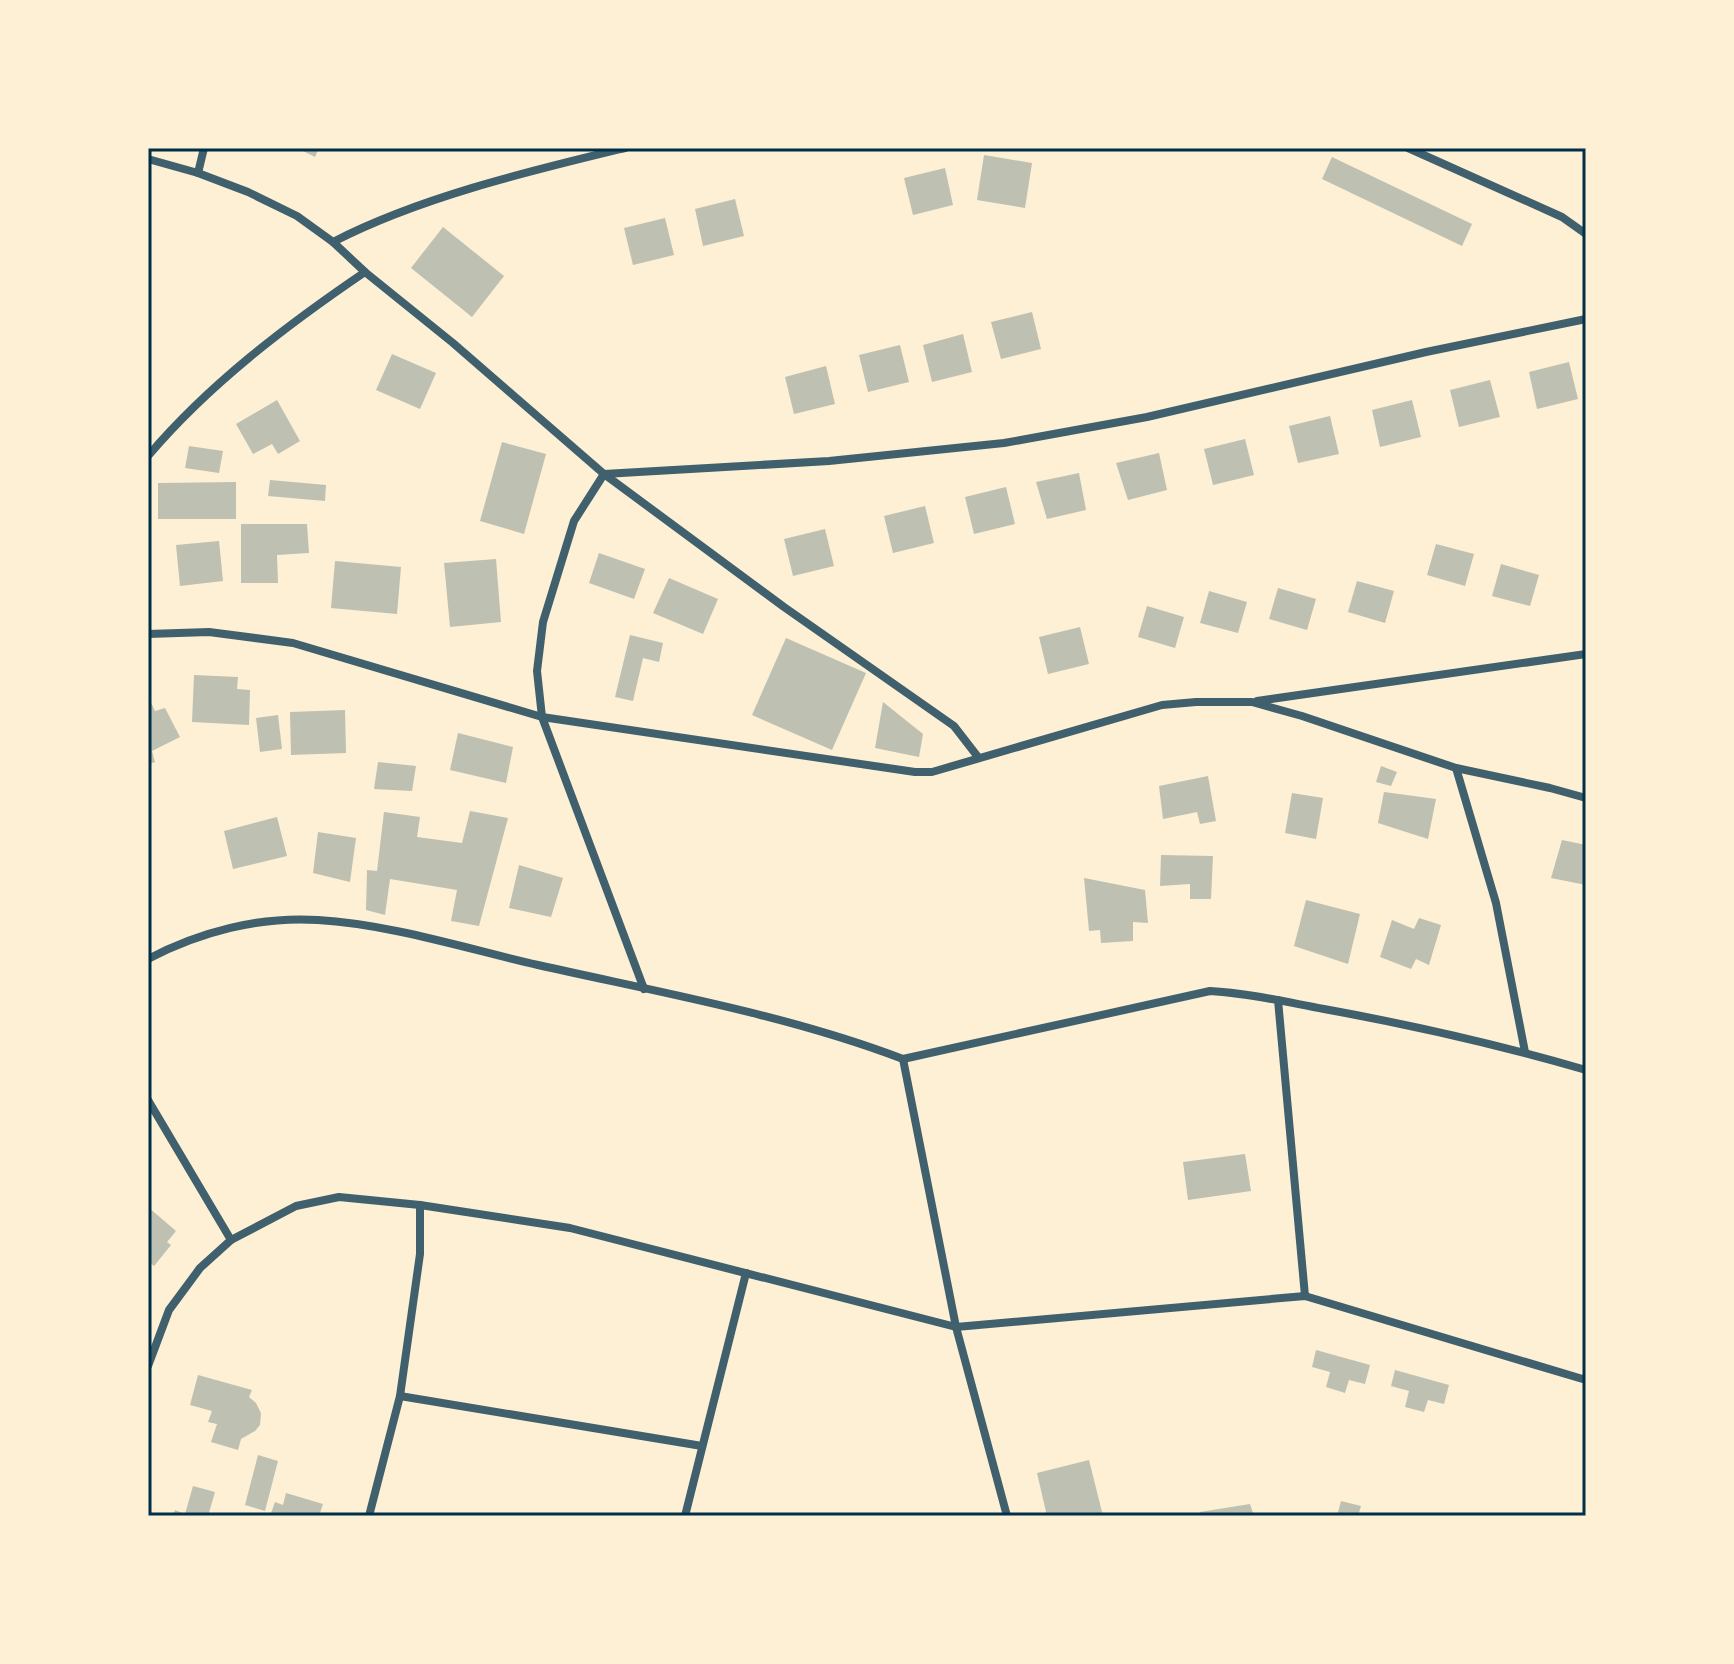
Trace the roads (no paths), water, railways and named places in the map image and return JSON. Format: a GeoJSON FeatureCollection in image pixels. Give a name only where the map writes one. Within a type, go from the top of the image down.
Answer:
{"type":"FeatureCollection","features":[{"type":"Feature","properties":{"kind":"street"},"geometry":{"type":"LineString","coordinates":[[198,173],[204,148]]}},
{"type":"Feature","properties":{"kind":"street"},"geometry":{"type":"LineString","coordinates":[[333,242],[375,221],[527,172],[602,151],[625,148]]}},
{"type":"Feature","properties":{"kind":"street"},"geometry":{"type":"LineString","coordinates":[[1408,148],[1562,217],[1586,234]]}},
{"type":"Feature","properties":{"kind":"street"},"geometry":{"type":"LineString","coordinates":[[148,159],[248,192],[297,216],[333,242],[604,474],[784,607],[954,726],[978,757]]}},
{"type":"Feature","properties":{"kind":"street"},"geometry":{"type":"LineString","coordinates":[[148,456],[166,435],[260,347],[365,272]]}},
{"type":"Feature","properties":{"kind":"street"},"geometry":{"type":"LineString","coordinates":[[604,474],[829,461],[1004,443],[1147,417],[1426,352],[1586,319]]}},
{"type":"Feature","properties":{"kind":"street"},"geometry":{"type":"LineString","coordinates":[[604,474],[574,521],[543,622],[537,671],[542,717],[644,989]]}},
{"type":"Feature","properties":{"kind":"street"},"geometry":{"type":"LineString","coordinates":[[148,634],[209,632],[293,643],[542,717],[915,772],[932,772],[1162,705],[1252,702],[1586,654]]}},
{"type":"Feature","properties":{"kind":"street"},"geometry":{"type":"LineString","coordinates":[[1252,702],[1456,768],[1586,798]]}},
{"type":"Feature","properties":{"kind":"street"},"geometry":{"type":"LineString","coordinates":[[1456,768],[1496,903],[1525,1052]]}},
{"type":"Feature","properties":{"kind":"street"},"geometry":{"type":"LineString","coordinates":[[148,959],[167,949],[250,922],[317,919],[375,928],[644,989],[863,1044],[903,1059],[1210,991],[1353,1014],[1525,1052],[1586,1070]]}},
{"type":"Feature","properties":{"kind":"street"},"geometry":{"type":"LineString","coordinates":[[1278,1000],[1305,1296]]}},
{"type":"Feature","properties":{"kind":"street"},"geometry":{"type":"LineString","coordinates":[[903,1059],[956,1327],[1007,1516]]}},
{"type":"Feature","properties":{"kind":"street"},"geometry":{"type":"LineString","coordinates":[[148,1100],[231,1240]]}},
{"type":"Feature","properties":{"kind":"street"},"geometry":{"type":"LineString","coordinates":[[148,1366],[169,1310],[200,1268],[231,1240],[296,1206],[339,1197],[420,1205],[570,1228],[956,1327],[1305,1296],[1586,1380]]}},
{"type":"Feature","properties":{"kind":"street"},"geometry":{"type":"LineString","coordinates":[[369,1516],[400,1396],[420,1254],[420,1205]]}},
{"type":"Feature","properties":{"kind":"street"},"geometry":{"type":"LineString","coordinates":[[685,1516],[746,1273]]}},
{"type":"Feature","properties":{"kind":"street"},"geometry":{"type":"LineString","coordinates":[[400,1396],[702,1446]]}}]}
